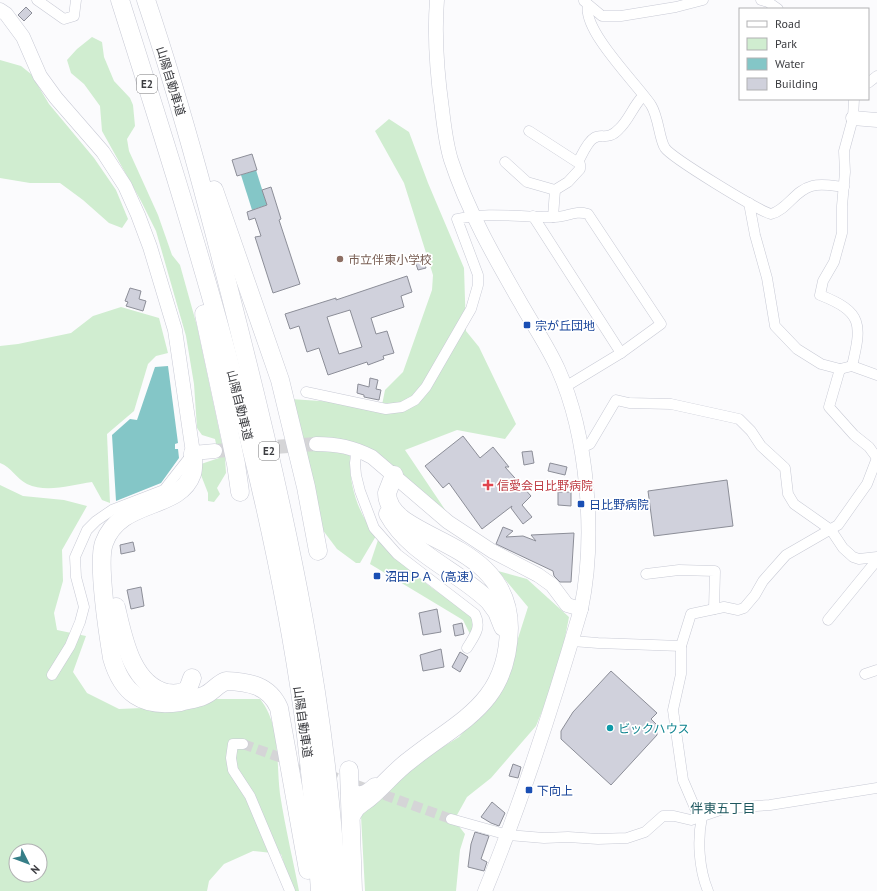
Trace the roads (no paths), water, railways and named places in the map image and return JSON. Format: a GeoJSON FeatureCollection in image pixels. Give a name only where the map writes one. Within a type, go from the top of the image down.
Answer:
{"type":"FeatureCollection","features":[{"type":"Feature","properties":{"kind":"highway","name":"山陽自動車道"},"geometry":{"type":"LineString","coordinates":[[120,0],[173,169],[233,377],[272,542],[303,712],[314,808],[320,891]]}},
{"type":"Feature","properties":{"kind":"highway","name":"山陽自動車道"},"geometry":{"type":"LineString","coordinates":[[146,0],[196,166],[236,315],[290,543],[320,710],[334,835],[338,891]]}},
{"type":"Feature","properties":{"kind":"highway"},"geometry":{"type":"LineString","coordinates":[[153,22],[280,380],[306,488],[318,551]]}},
{"type":"Feature","properties":{"kind":"highway"},"geometry":{"type":"LineString","coordinates":[[173,169],[199,294],[222,393],[240,492]]}},
{"type":"Feature","properties":{"kind":"highway"},"geometry":{"type":"LineString","coordinates":[[192,678],[190,685],[184,691],[168,693],[154,686],[135,668],[124,643],[110,585],[106,559],[110,542],[122,524],[132,517],[178,498],[188,489],[195,473],[194,453]]}},
{"type":"Feature","properties":{"kind":"highway"},"geometry":{"type":"LineString","coordinates":[[194,453],[192,475],[181,490],[125,516],[113,527],[104,542],[102,560],[112,658],[116,670],[124,685],[134,694],[150,703],[165,704],[202,697],[226,681],[254,685],[262,688],[272,695],[279,708],[305,852],[310,891]]}},
{"type":"Feature","properties":{"kind":"highway"},"geometry":{"type":"LineString","coordinates":[[350,792],[363,796],[368,793],[403,760],[472,709],[491,684],[498,668],[503,645],[503,623],[490,601],[414,545],[392,520],[386,509],[383,496],[386,487],[394,475]]}},
{"type":"Feature","properties":{"kind":"highway"},"geometry":{"type":"LineString","coordinates":[[351,816],[356,808],[409,760],[458,726],[475,711],[494,687],[502,667],[507,646],[507,609],[497,584],[487,571],[469,557],[411,524],[392,509],[387,493],[394,475]]}},
{"type":"Feature","properties":{"kind":"highway"},"geometry":{"type":"LineString","coordinates":[[349,770],[353,891]]}},
{"type":"Feature","properties":{"kind":"street"},"geometry":{"type":"LineString","coordinates":[[37,0],[64,19],[74,16],[76,0]]}},
{"type":"Feature","properties":{"kind":"street"},"geometry":{"type":"LineString","coordinates":[[437,0],[435,27],[436,57],[444,127],[450,158],[473,215],[494,257],[548,349],[565,387],[578,428],[586,484],[588,558],[585,590],[581,610],[541,742],[508,835],[484,891]]}},
{"type":"Feature","properties":{"kind":"street"},"geometry":{"type":"LineString","coordinates":[[585,2],[602,16],[621,16],[676,7],[703,0]]}},
{"type":"Feature","properties":{"kind":"street"},"geometry":{"type":"LineString","coordinates":[[761,0],[768,2],[777,8]]}},
{"type":"Feature","properties":{"kind":"street"},"geometry":{"type":"LineString","coordinates":[[585,2],[589,24],[651,105],[658,121],[665,148],[688,165],[749,203],[771,214],[777,212],[798,193],[812,186],[844,187]]}},
{"type":"Feature","properties":{"kind":"street"},"geometry":{"type":"LineString","coordinates":[[0,10],[6,14],[23,36],[40,76],[56,98],[103,152],[124,186],[138,215],[150,247],[175,330],[194,453]]}},
{"type":"Feature","properties":{"kind":"street"},"geometry":{"type":"LineString","coordinates":[[578,162],[592,139],[606,137],[620,129],[632,109],[643,96]]}},
{"type":"Feature","properties":{"kind":"street"},"geometry":{"type":"LineString","coordinates":[[852,366],[858,331],[856,318],[850,310],[840,303],[820,295],[823,281],[834,262],[842,234],[844,151],[853,118],[854,100]]}},
{"type":"Feature","properties":{"kind":"street"},"geometry":{"type":"LineString","coordinates":[[853,118],[877,120]]}},
{"type":"Feature","properties":{"kind":"street"},"geometry":{"type":"LineString","coordinates":[[505,162],[527,182],[555,190],[568,182],[580,169],[580,164],[578,162],[529,131]]}},
{"type":"Feature","properties":{"kind":"street"},"geometry":{"type":"LineString","coordinates":[[553,217],[555,190]]}},
{"type":"Feature","properties":{"kind":"street"},"geometry":{"type":"LineString","coordinates":[[749,203],[767,278],[775,326],[797,349],[821,364],[840,369],[852,366],[877,375]]}},
{"type":"Feature","properties":{"kind":"street"},"geometry":{"type":"LineString","coordinates":[[306,392],[386,409],[402,407],[415,400],[426,387],[471,309],[478,285],[478,275],[457,219],[473,215],[492,214],[562,217],[578,211],[588,214],[661,324],[621,353],[565,387]]}},
{"type":"Feature","properties":{"kind":"street"},"geometry":{"type":"LineString","coordinates":[[534,216],[621,353]]}},
{"type":"Feature","properties":{"kind":"street"},"geometry":{"type":"LineString","coordinates":[[708,891],[702,875],[699,831],[702,817],[695,808],[683,780],[673,710],[681,674],[681,646],[691,614],[724,607],[738,610],[744,608],[755,595],[763,581],[786,555],[838,525],[854,505],[867,484],[877,458],[869,447],[854,435],[829,407],[840,369]]}},
{"type":"Feature","properties":{"kind":"street"},"geometry":{"type":"LineString","coordinates":[[581,448],[590,444],[616,400],[629,403],[670,404],[739,420],[751,431],[761,446],[785,468],[788,494],[794,504],[831,530],[843,548],[853,557],[859,559],[877,557]]}},
{"type":"Feature","properties":{"kind":"street"},"geometry":{"type":"LineString","coordinates":[[316,444],[331,444],[357,449],[372,456],[448,522],[470,538],[538,575],[552,585],[567,604],[581,610]]}},
{"type":"Feature","properties":{"kind":"street"},"geometry":{"type":"LineString","coordinates":[[357,449],[355,463],[360,491],[374,528],[397,554],[475,614],[479,622],[477,631],[467,648]]}},
{"type":"Feature","properties":{"kind":"street"},"geometry":{"type":"LineString","coordinates":[[52,675],[70,646],[80,622],[84,606],[76,577],[75,557],[87,530],[96,521],[112,510],[164,490],[194,453],[215,451]]}},
{"type":"Feature","properties":{"kind":"street"},"geometry":{"type":"LineString","coordinates":[[828,620],[877,560]]}},
{"type":"Feature","properties":{"kind":"street"},"geometry":{"type":"LineString","coordinates":[[646,574],[679,570],[715,571],[714,609]]}},
{"type":"Feature","properties":{"kind":"street"},"geometry":{"type":"LineString","coordinates":[[572,641],[681,646]]}},
{"type":"Feature","properties":{"kind":"street"},"geometry":{"type":"LineString","coordinates":[[865,674],[877,670]]}},
{"type":"Feature","properties":{"kind":"street"},"geometry":{"type":"LineString","coordinates":[[243,744],[233,744],[231,758],[233,770],[250,796],[290,891]]}},
{"type":"Feature","properties":{"kind":"street"},"geometry":{"type":"LineString","coordinates":[[452,819],[508,835],[544,838],[627,838],[645,832],[663,816],[674,816],[691,820],[726,808],[770,805],[877,788]]}},
{"type":"Feature","properties":{"kind":"water"},"geometry":{"type":"Polygon","coordinates":[[[256,170],[267,205],[252,210],[241,175],[256,170]]]}},
{"type":"Feature","properties":{"kind":"water"},"geometry":{"type":"Polygon","coordinates":[[[168,366],[178,443],[175,444],[175,449],[178,449],[179,458],[161,483],[116,501],[112,435],[130,419],[137,420],[155,367],[168,366]]]}},
{"type":"Feature","properties":{"kind":"tunnel"},"geometry":{"type":"LineString","coordinates":[[215,451],[316,444]]}},
{"type":"Feature","properties":{"kind":"tunnel"},"geometry":{"type":"LineString","coordinates":[[243,744],[451,819]]}},
{"type":"Feature","properties":{"kind":"place","name":"市立伴東小学校"},"geometry":{"type":"Point","coordinates":[340,259]}},
{"type":"Feature","properties":{"kind":"place","name":"宗が丘団地"},"geometry":{"type":"Point","coordinates":[527,325]}},
{"type":"Feature","properties":{"kind":"place","name":"信愛会日比野病院"},"geometry":{"type":"Point","coordinates":[488,485]}},
{"type":"Feature","properties":{"kind":"place","name":"日比野病院"},"geometry":{"type":"Point","coordinates":[581,504]}},
{"type":"Feature","properties":{"kind":"place","name":"沼田ＰＡ（高速）"},"geometry":{"type":"Point","coordinates":[377,576]}},
{"type":"Feature","properties":{"kind":"place","name":"ビックハウス"},"geometry":{"type":"Point","coordinates":[610,728]}},
{"type":"Feature","properties":{"kind":"place","name":"下向上"},"geometry":{"type":"Point","coordinates":[529,790]}},
{"type":"Feature","properties":{"kind":"district","name":"伴東五丁目"},"geometry":{"type":"Point","coordinates":[723,808]}}]}
